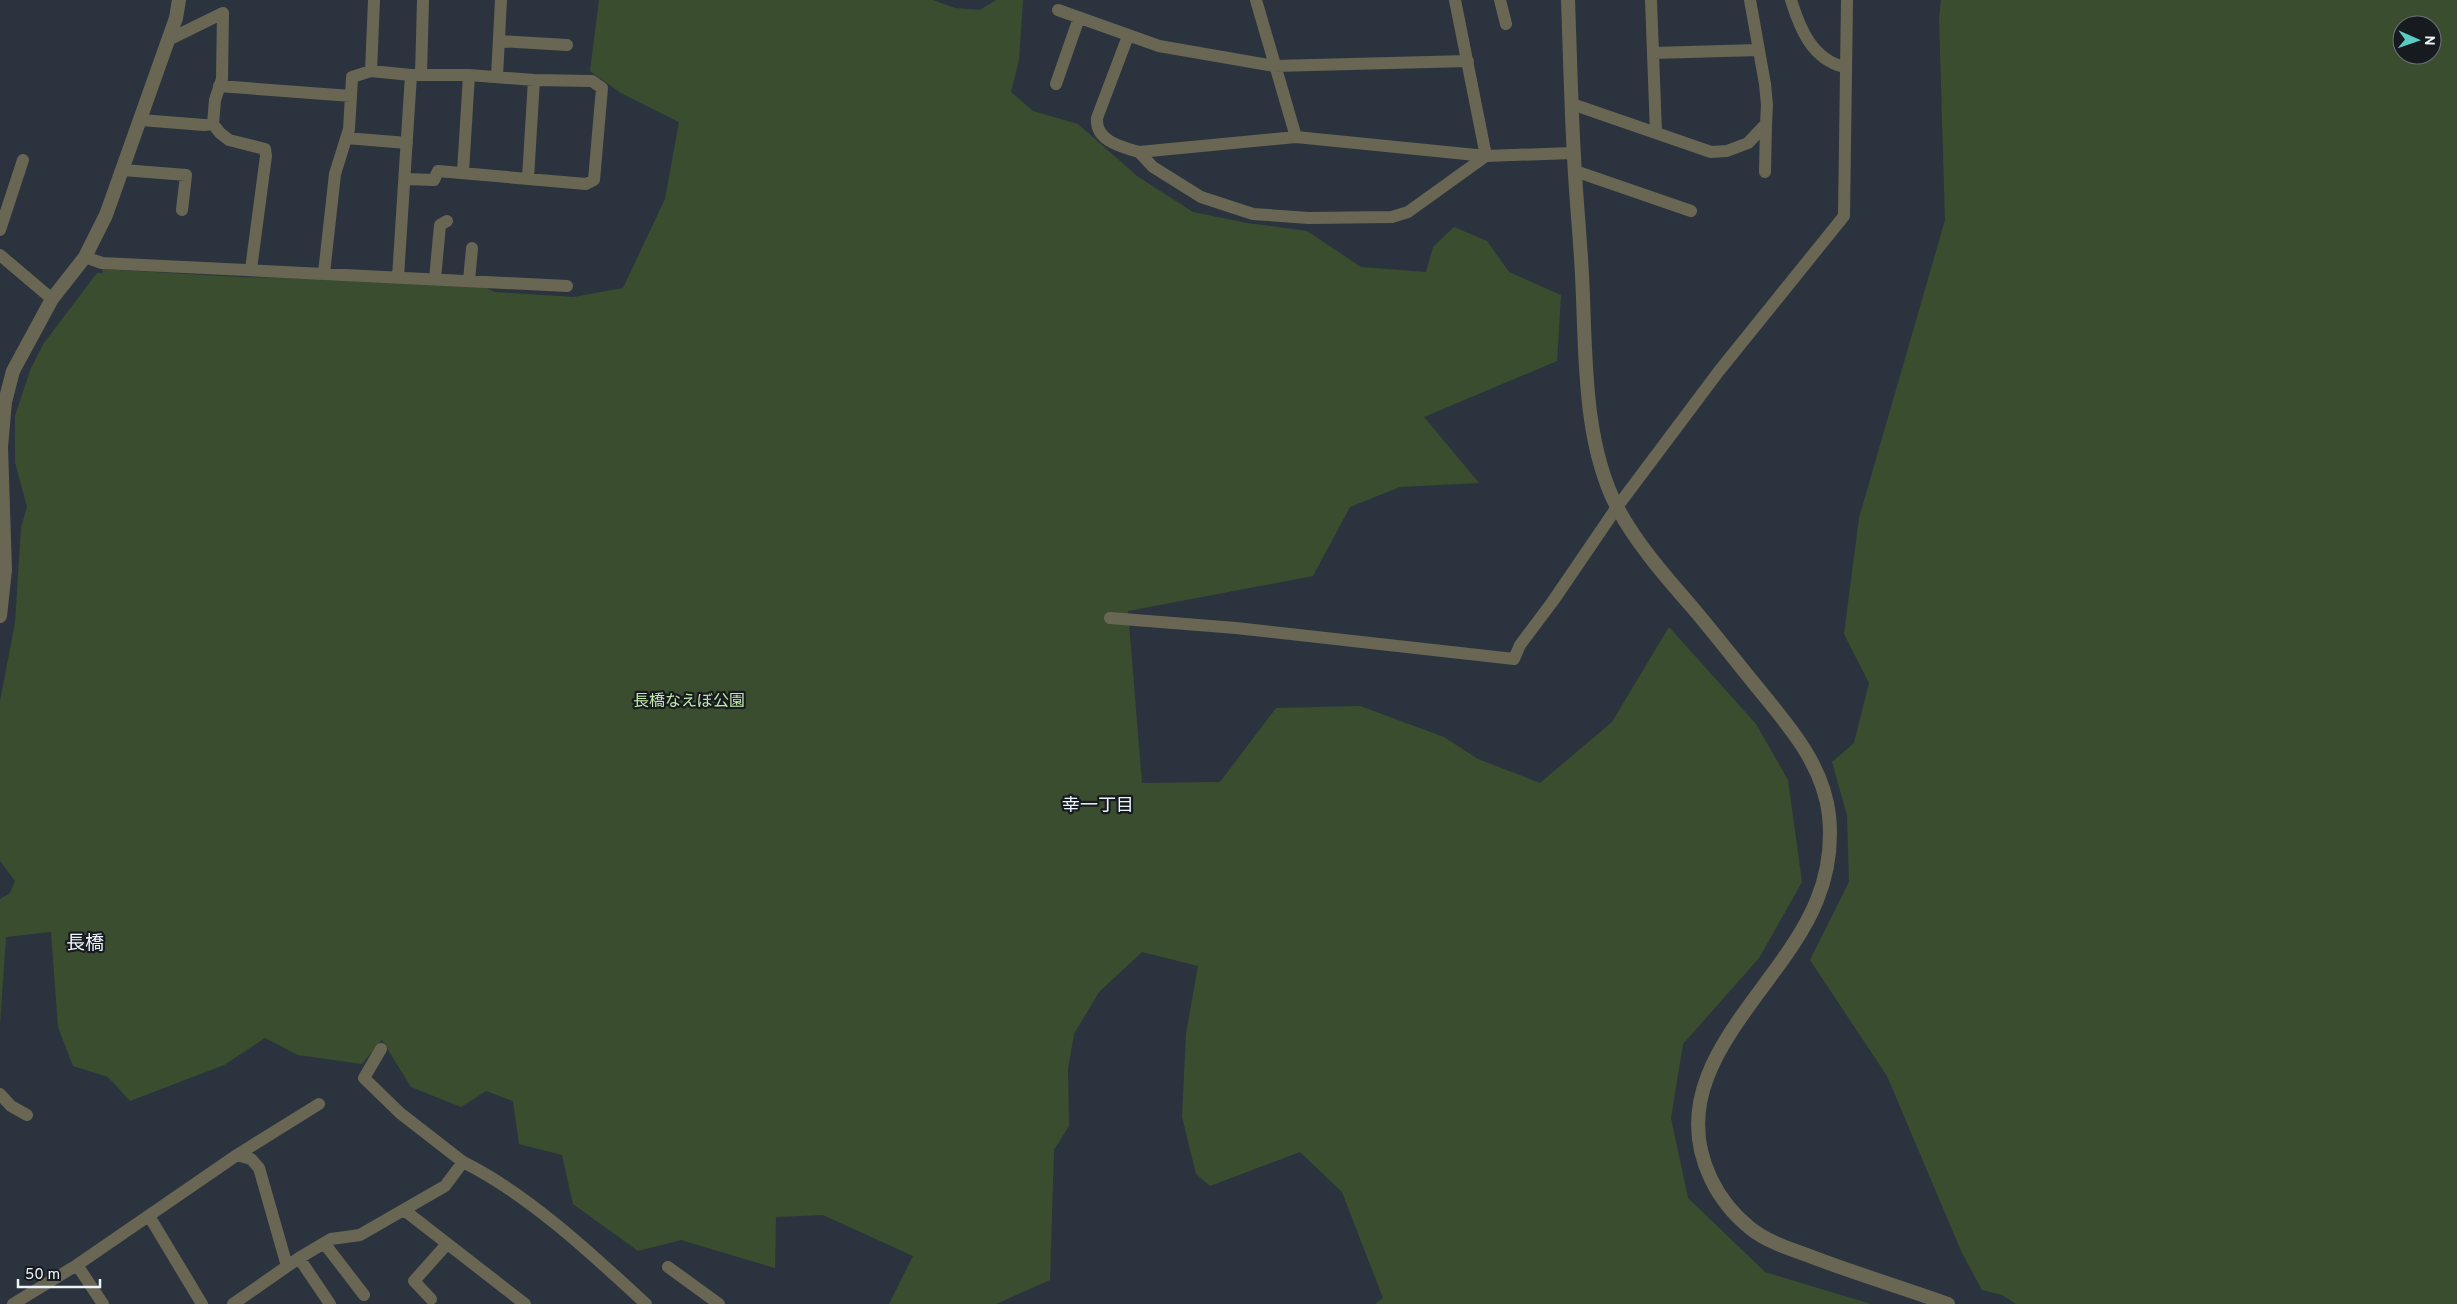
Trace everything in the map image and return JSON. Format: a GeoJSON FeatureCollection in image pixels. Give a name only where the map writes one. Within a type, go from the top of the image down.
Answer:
{"type":"FeatureCollection","features":[{"type":"Feature","properties":{"kind":"street"},"geometry":{"type":"LineString","coordinates":[[0,616],[5,570],[1,447],[5,402],[14,371],[52,299],[85,257],[106,215],[176,18],[179,0]]}},
{"type":"Feature","properties":{"kind":"street"},"geometry":{"type":"LineString","coordinates":[[371,71],[374,0]]}},
{"type":"Feature","properties":{"kind":"street"},"geometry":{"type":"LineString","coordinates":[[398,277],[407,142],[423,0]]}},
{"type":"Feature","properties":{"kind":"street"},"geometry":{"type":"LineString","coordinates":[[497,76],[501,0]]}},
{"type":"Feature","properties":{"kind":"street"},"geometry":{"type":"LineString","coordinates":[[1256,0],[1296,138]]}},
{"type":"Feature","properties":{"kind":"street"},"geometry":{"type":"LineString","coordinates":[[1455,0],[1486,156]]}},
{"type":"Feature","properties":{"kind":"street"},"geometry":{"type":"LineString","coordinates":[[1500,0],[1506,24]]}},
{"type":"Feature","properties":{"kind":"street"},"geometry":{"type":"LineString","coordinates":[[1568,0],[1574,153],[1590,401],[1600,465],[1617,507],[1662,572],[1788,725],[1811,758],[1828,809],[1829,856],[1817,902],[1793,943],[1729,1034],[1714,1060],[1704,1084],[1698,1130],[1702,1155],[1710,1177],[1721,1197],[1736,1215],[1764,1238],[1836,1267],[1948,1304]]}},
{"type":"Feature","properties":{"kind":"street"},"geometry":{"type":"LineString","coordinates":[[1651,0],[1656,133]]}},
{"type":"Feature","properties":{"kind":"street"},"geometry":{"type":"LineString","coordinates":[[1750,0],[1768,105],[1765,172]]}},
{"type":"Feature","properties":{"kind":"street"},"geometry":{"type":"LineString","coordinates":[[1791,0],[1807,42],[1826,60],[1844,67]]}},
{"type":"Feature","properties":{"kind":"street"},"geometry":{"type":"LineString","coordinates":[[1110,618],[1245,629],[1514,659],[1520,645],[1617,507],[1719,371],[1844,216],[1846,0]]}},
{"type":"Feature","properties":{"kind":"street"},"geometry":{"type":"LineString","coordinates":[[1058,10],[1159,46],[1274,66],[1468,61]]}},
{"type":"Feature","properties":{"kind":"street"},"geometry":{"type":"LineString","coordinates":[[168,40],[223,13],[222,79],[215,100],[214,124],[220,133],[229,140],[265,149],[266,156],[251,269]]}},
{"type":"Feature","properties":{"kind":"street"},"geometry":{"type":"LineString","coordinates":[[1056,84],[1079,18]]}},
{"type":"Feature","properties":{"kind":"street"},"geometry":{"type":"LineString","coordinates":[[1128,36],[1097,118],[1096,127],[1100,134],[1118,145],[1140,152],[1296,138],[1486,156],[1574,153]]}},
{"type":"Feature","properties":{"kind":"street"},"geometry":{"type":"LineString","coordinates":[[499,41],[566,45]]}},
{"type":"Feature","properties":{"kind":"street"},"geometry":{"type":"LineString","coordinates":[[1653,53],[1759,50]]}},
{"type":"Feature","properties":{"kind":"street"},"geometry":{"type":"LineString","coordinates":[[324,273],[334,174],[346,138],[352,96],[352,77],[371,71],[416,75],[497,76],[534,80],[592,81],[602,88],[594,180],[586,184],[438,171],[434,180],[405,179]]}},
{"type":"Feature","properties":{"kind":"street"},"geometry":{"type":"LineString","coordinates":[[463,172],[469,75]]}},
{"type":"Feature","properties":{"kind":"street"},"geometry":{"type":"LineString","coordinates":[[528,178],[534,80]]}},
{"type":"Feature","properties":{"kind":"street"},"geometry":{"type":"LineString","coordinates":[[219,86],[352,96]]}},
{"type":"Feature","properties":{"kind":"street"},"geometry":{"type":"LineString","coordinates":[[1572,104],[1711,152],[1727,151],[1748,144],[1766,124]]}},
{"type":"Feature","properties":{"kind":"street"},"geometry":{"type":"LineString","coordinates":[[141,120],[204,126],[214,124]]}},
{"type":"Feature","properties":{"kind":"street"},"geometry":{"type":"LineString","coordinates":[[346,138],[407,142]]}},
{"type":"Feature","properties":{"kind":"street"},"geometry":{"type":"LineString","coordinates":[[1140,152],[1153,167],[1201,196],[1253,214],[1309,218],[1392,217],[1408,212],[1486,156]]}},
{"type":"Feature","properties":{"kind":"street"},"geometry":{"type":"LineString","coordinates":[[0,230],[23,160]]}},
{"type":"Feature","properties":{"kind":"street"},"geometry":{"type":"LineString","coordinates":[[123,170],[186,175],[182,210]]}},
{"type":"Feature","properties":{"kind":"street"},"geometry":{"type":"LineString","coordinates":[[1575,171],[1691,211]]}},
{"type":"Feature","properties":{"kind":"street"},"geometry":{"type":"LineString","coordinates":[[435,279],[440,225],[447,221]]}},
{"type":"Feature","properties":{"kind":"street"},"geometry":{"type":"LineString","coordinates":[[469,281],[472,248]]}},
{"type":"Feature","properties":{"kind":"street"},"geometry":{"type":"LineString","coordinates":[[0,255],[52,299]]}},
{"type":"Feature","properties":{"kind":"street"},"geometry":{"type":"LineString","coordinates":[[85,257],[102,262],[567,286]]}},
{"type":"Feature","properties":{"kind":"street"},"geometry":{"type":"LineString","coordinates":[[381,1049],[364,1078],[400,1113],[463,1162],[491,1176],[510,1190],[602,1264],[646,1304]]}},
{"type":"Feature","properties":{"kind":"street"},"geometry":{"type":"LineString","coordinates":[[0,1094],[11,1106],[28,1115]]}},
{"type":"Feature","properties":{"kind":"street"},"geometry":{"type":"LineString","coordinates":[[13,1304],[77,1265],[237,1155],[319,1104]]}},
{"type":"Feature","properties":{"kind":"street"},"geometry":{"type":"LineString","coordinates":[[237,1155],[251,1160],[259,1168],[287,1266]]}},
{"type":"Feature","properties":{"kind":"street"},"geometry":{"type":"LineString","coordinates":[[233,1304],[324,1243],[332,1239],[360,1235],[445,1186],[463,1162]]}},
{"type":"Feature","properties":{"kind":"street"},"geometry":{"type":"LineString","coordinates":[[404,1210],[448,1244],[515,1302]]}},
{"type":"Feature","properties":{"kind":"street"},"geometry":{"type":"LineString","coordinates":[[149,1216],[202,1304]]}},
{"type":"Feature","properties":{"kind":"street"},"geometry":{"type":"LineString","coordinates":[[324,1243],[364,1295]]}},
{"type":"Feature","properties":{"kind":"street"},"geometry":{"type":"LineString","coordinates":[[431,1299],[414,1281],[448,1244]]}},
{"type":"Feature","properties":{"kind":"street"},"geometry":{"type":"LineString","coordinates":[[299,1258],[330,1304]]}},
{"type":"Feature","properties":{"kind":"street"},"geometry":{"type":"LineString","coordinates":[[77,1265],[103,1304]]}},
{"type":"Feature","properties":{"kind":"street"},"geometry":{"type":"LineString","coordinates":[[668,1267],[719,1304]]}},
{"type":"Feature","properties":{"kind":"green space","name":"長橋なえぼ公園"},"geometry":{"type":"Polygon","coordinates":[[[599,0],[933,0],[955,8],[980,10],[996,0],[1023,0],[1019,60],[1011,92],[1033,111],[1078,124],[1137,176],[1193,212],[1247,223],[1307,231],[1361,267],[1426,272],[1433,247],[1454,227],[1487,241],[1509,272],[1561,295],[1557,361],[1424,417],[1479,483],[1400,487],[1350,507],[1313,576],[1128,611],[1142,783],[1220,782],[1276,708],[1360,706],[1444,737],[1478,759],[1540,783],[1612,722],[1669,627],[1756,724],[1788,780],[1802,882],[1759,958],[1683,1044],[1671,1118],[1688,1198],[1765,1272],[1871,1304],[1375,1304],[1383,1298],[1342,1192],[1300,1152],[1210,1186],[1196,1174],[1182,1117],[1186,1034],[1198,966],[1142,952],[1099,992],[1074,1034],[1068,1069],[1069,1126],[1054,1150],[1050,1280],[996,1304],[889,1304],[913,1256],[823,1215],[776,1217],[775,1268],[681,1240],[638,1251],[573,1204],[562,1155],[519,1144],[513,1101],[486,1091],[461,1107],[411,1087],[382,1040],[362,1064],[298,1055],[265,1038],[224,1065],[130,1101],[108,1077],[73,1066],[58,1027],[51,932],[6,937],[0,1025],[0,899],[10,893],[15,881],[0,861],[0,701],[15,623],[21,528],[27,507],[15,462],[15,416],[31,368],[44,343],[97,273],[103,273],[102,269],[240,277],[475,283],[495,292],[574,297],[623,288],[665,199],[679,122],[621,93],[590,71],[599,0]]]}},
{"type":"Feature","properties":{"kind":"green space"},"geometry":{"type":"Polygon","coordinates":[[[1941,0],[2457,0],[2457,1304],[2016,1304],[2002,1295],[1982,1290],[1962,1253],[1887,1076],[1810,960],[1849,882],[1847,815],[1832,762],[1854,743],[1869,683],[1844,634],[1859,518],[1945,220],[1939,18],[1941,0]]]}},
{"type":"Feature","properties":{"kind":"district","name":"幸一丁目"},"geometry":{"type":"Point","coordinates":[1098,805]}},
{"type":"Feature","properties":{"kind":"district","name":"長橋"},"geometry":{"type":"Point","coordinates":[85,942]}}]}
